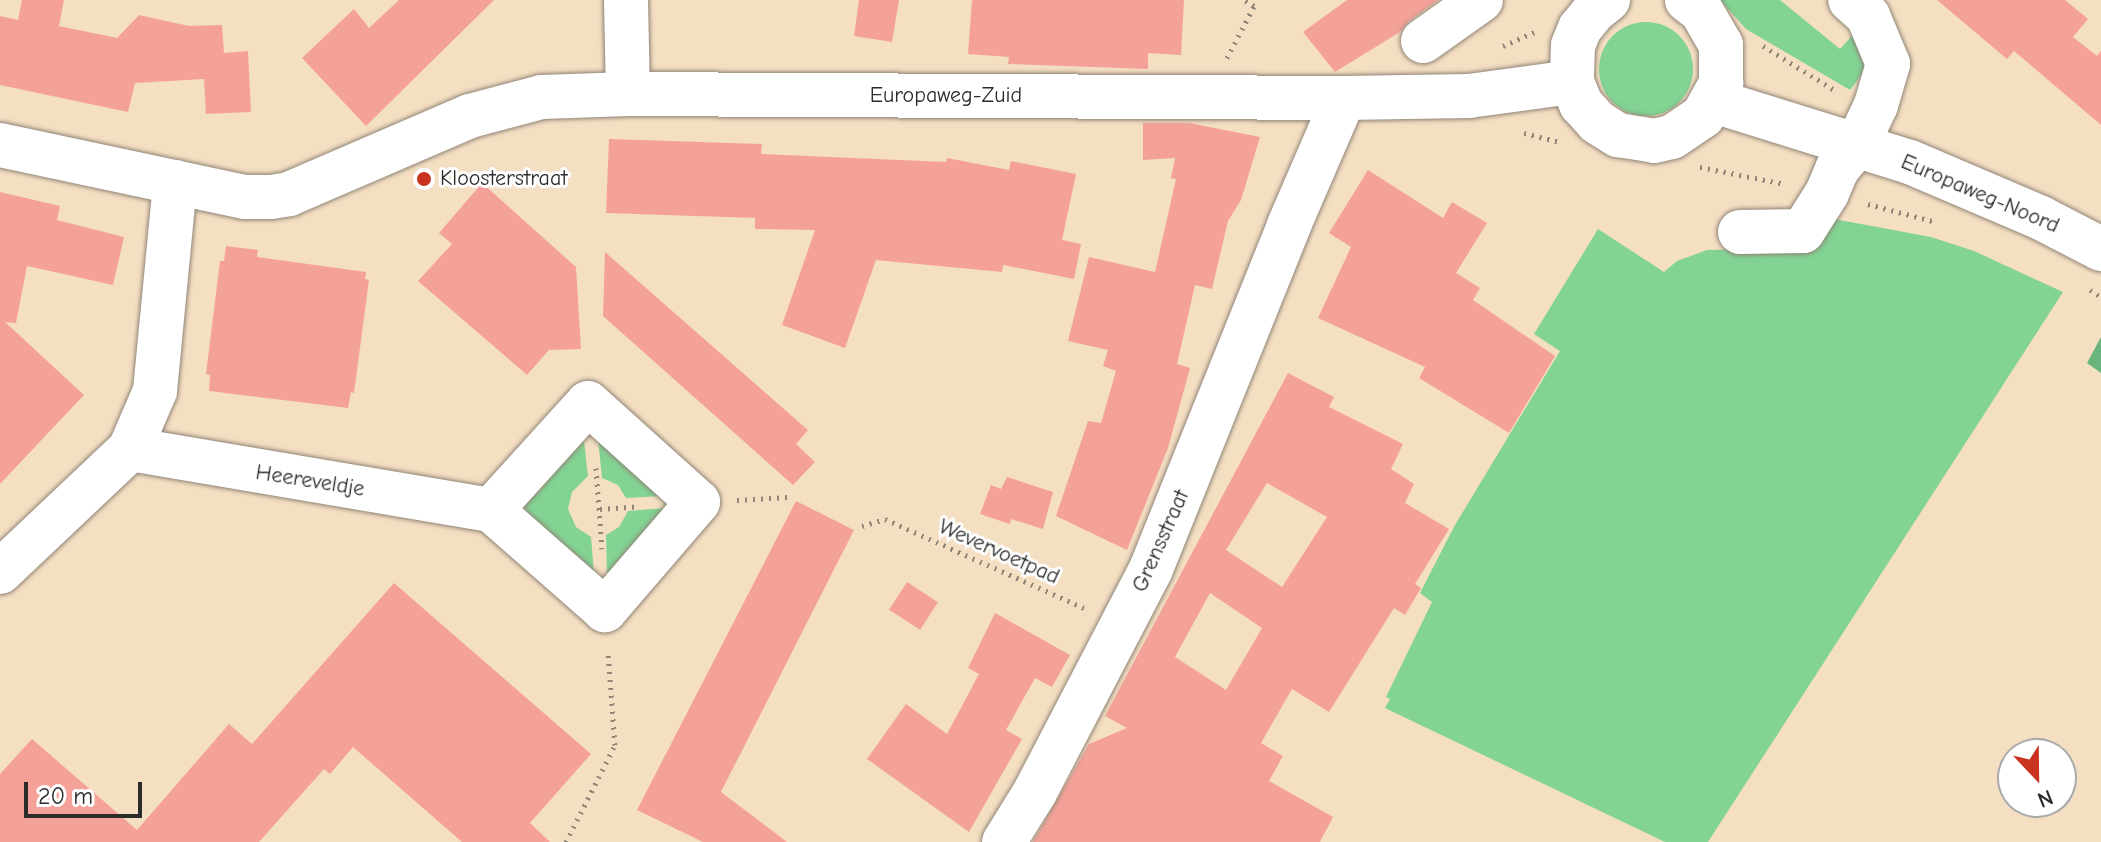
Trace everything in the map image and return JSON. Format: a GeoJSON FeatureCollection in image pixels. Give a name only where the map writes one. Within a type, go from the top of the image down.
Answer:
{"type":"FeatureCollection","features":[{"type":"Feature","properties":{"kind":"street"},"geometry":{"type":"LineString","coordinates":[[626,0],[628,94]]}},
{"type":"Feature","properties":{"kind":"street"},"geometry":{"type":"LineString","coordinates":[[1423,41],[1481,0]]}},
{"type":"Feature","properties":{"kind":"street"},"geometry":{"type":"LineString","coordinates":[[1608,0],[1580,28],[1572,54],[1572,82],[1589,113],[1636,138],[1689,128],[1714,101],[1723,64],[1700,14]]}},
{"type":"Feature","properties":{"kind":"street"},"geometry":{"type":"LineString","coordinates":[[1740,232],[1803,231],[1827,193],[1837,169],[1857,145],[1876,105],[1888,64],[1868,16],[1850,0]]}},
{"type":"Feature","properties":{"kind":"street","name":"Europaweg-Zuid"},"geometry":{"type":"LineString","coordinates":[[0,145],[175,182],[255,171],[332,173],[496,107],[542,97],[628,94],[1344,98],[1469,96],[1572,82]]}},
{"type":"Feature","properties":{"kind":"street","name":"Grensstraat"},"geometry":{"type":"LineString","coordinates":[[1004,842],[1035,792],[1151,569],[1289,225],[1344,98]]}},
{"type":"Feature","properties":{"kind":"street","name":"Europaweg-Noord"},"geometry":{"type":"LineString","coordinates":[[1714,101],[1857,145],[1965,184],[2094,269]]}},
{"type":"Feature","properties":{"kind":"street"},"geometry":{"type":"LineString","coordinates":[[0,572],[130,449],[155,391],[175,182]]}},
{"type":"Feature","properties":{"kind":"street"},"geometry":{"type":"LineString","coordinates":[[588,403],[698,502],[605,610],[491,510],[588,403]]}},
{"type":"Feature","properties":{"kind":"street","name":"Heereveldje"},"geometry":{"type":"LineString","coordinates":[[130,449],[491,510]]}},
{"type":"Feature","properties":{"kind":"path"},"geometry":{"type":"LineString","coordinates":[[1206,97],[1254,6],[1244,0]]}},
{"type":"Feature","properties":{"kind":"path"},"geometry":{"type":"LineString","coordinates":[[1700,14],[1745,35],[1847,98],[1857,145]]}},
{"type":"Feature","properties":{"kind":"path"},"geometry":{"type":"LineString","coordinates":[[1512,130],[1559,141],[1636,138],[1697,166],[1827,193],[1947,225]]}},
{"type":"Feature","properties":{"kind":"path"},"geometry":{"type":"LineString","coordinates":[[2094,269],[2101,297]]}},
{"type":"Feature","properties":{"kind":"path"},"geometry":{"type":"LineString","coordinates":[[566,842],[615,745],[600,509],[588,403]]}},
{"type":"Feature","properties":{"kind":"path"},"geometry":{"type":"LineString","coordinates":[[698,502],[788,497]]}},
{"type":"Feature","properties":{"kind":"path","name":"Wevervoetpad"},"geometry":{"type":"LineString","coordinates":[[862,526],[885,519],[1121,628]]}},
{"type":"Feature","properties":{"kind":"green space"},"geometry":{"type":"Polygon","coordinates":[[[1720,0],[1780,0],[1840,49],[1858,29],[1869,65],[1850,90],[1746,29],[1720,0]]]}},
{"type":"Feature","properties":{"kind":"green space"},"geometry":{"type":"Polygon","coordinates":[[[1646,22],[1664,26],[1679,36],[1689,51],[1693,69],[1689,87],[1679,102],[1664,112],[1646,116],[1628,112],[1613,102],[1603,87],[1599,69],[1603,51],[1613,36],[1628,26],[1646,22]]]}},
{"type":"Feature","properties":{"kind":"green space"},"geometry":{"type":"Polygon","coordinates":[[[1834,219],[1931,237],[1974,251],[2063,292],[1708,842],[1665,842],[1385,708],[1390,699],[1386,697],[1432,602],[1420,593],[1455,525],[1560,351],[1534,334],[1598,229],[1664,272],[1677,261],[1707,250],[1750,249],[1834,219]]]}},
{"type":"Feature","properties":{"kind":"green space"},"geometry":{"type":"Polygon","coordinates":[[[2101,337],[2101,373],[2087,363],[2101,337]]]}},
{"type":"Feature","properties":{"kind":"green space"},"geometry":{"type":"Polygon","coordinates":[[[598,439],[661,496],[626,498],[618,485],[602,478],[598,439]]]}},
{"type":"Feature","properties":{"kind":"green space"},"geometry":{"type":"Polygon","coordinates":[[[584,441],[588,476],[572,492],[568,509],[576,527],[591,537],[594,573],[526,517],[525,505],[584,441]]]}},
{"type":"Feature","properties":{"kind":"green space"},"geometry":{"type":"Polygon","coordinates":[[[665,508],[610,574],[607,573],[606,535],[619,527],[628,511],[665,508]]]}},
{"type":"Feature","properties":{"kind":"building"},"geometry":{"type":"Polygon","coordinates":[[[22,0],[64,0],[59,26],[117,38],[139,15],[189,26],[222,25],[224,53],[248,51],[251,112],[206,114],[204,79],[135,83],[128,112],[0,85],[0,16],[18,20],[22,0]]]}},
{"type":"Feature","properties":{"kind":"building"},"geometry":{"type":"Polygon","coordinates":[[[399,0],[494,0],[366,126],[302,58],[354,9],[369,28],[399,0]]]}},
{"type":"Feature","properties":{"kind":"building"},"geometry":{"type":"Polygon","coordinates":[[[859,0],[899,0],[892,42],[854,36],[859,0]]]}},
{"type":"Feature","properties":{"kind":"building"},"geometry":{"type":"Polygon","coordinates":[[[972,0],[1184,0],[1181,55],[1148,53],[1148,69],[1008,64],[1009,57],[968,54],[972,0]]]}},
{"type":"Feature","properties":{"kind":"building"},"geometry":{"type":"Polygon","coordinates":[[[1347,0],[1438,0],[1409,21],[1400,32],[1335,72],[1303,32],[1347,0]]]}},
{"type":"Feature","properties":{"kind":"building"},"geometry":{"type":"Polygon","coordinates":[[[1937,0],[2065,0],[2088,19],[2073,37],[2097,56],[2101,51],[2101,125],[2014,51],[2007,59],[1937,0]]]}},
{"type":"Feature","properties":{"kind":"building"},"geometry":{"type":"Polygon","coordinates":[[[1143,123],[1189,123],[1260,137],[1241,200],[1228,221],[1212,289],[1195,285],[1177,364],[1190,368],[1168,448],[1127,550],[1056,516],[1088,421],[1101,423],[1116,371],[1103,366],[1108,350],[1068,341],[1089,257],[1155,272],[1176,179],[1171,178],[1175,158],[1143,160],[1143,123]]]}},
{"type":"Feature","properties":{"kind":"building"},"geometry":{"type":"Polygon","coordinates":[[[609,139],[762,144],[761,154],[946,162],[947,158],[1009,170],[1011,161],[1076,174],[1062,240],[1081,244],[1074,279],[1003,265],[1002,272],[876,260],[845,348],[782,325],[815,230],[755,229],[755,218],[606,213],[609,139]]]}},
{"type":"Feature","properties":{"kind":"building"},"geometry":{"type":"Polygon","coordinates":[[[1368,170],[1443,218],[1452,202],[1487,223],[1456,273],[1480,288],[1473,300],[1555,356],[1509,433],[1419,378],[1425,367],[1318,318],[1351,247],[1329,233],[1368,170]]]}},
{"type":"Feature","properties":{"kind":"building"},"geometry":{"type":"Polygon","coordinates":[[[482,183],[576,267],[581,349],[549,350],[527,375],[418,281],[452,244],[439,233],[482,183]]]}},
{"type":"Feature","properties":{"kind":"building"},"geometry":{"type":"Polygon","coordinates":[[[0,192],[60,206],[57,220],[124,237],[113,285],[27,266],[16,323],[5,322],[84,395],[0,484],[0,192]]]}},
{"type":"Feature","properties":{"kind":"building"},"geometry":{"type":"Polygon","coordinates":[[[226,246],[258,250],[257,257],[366,272],[365,279],[369,280],[354,393],[351,392],[348,408],[209,391],[210,375],[206,374],[220,261],[224,261],[226,246]]]}},
{"type":"Feature","properties":{"kind":"building"},"geometry":{"type":"Polygon","coordinates":[[[605,252],[808,430],[796,444],[815,462],[793,485],[603,316],[605,252]]]}},
{"type":"Feature","properties":{"kind":"building"},"geometry":{"type":"Polygon","coordinates":[[[1288,373],[1334,397],[1329,407],[1403,444],[1391,469],[1414,484],[1405,503],[1449,529],[1415,584],[1421,588],[1405,615],[1394,608],[1329,712],[1292,689],[1261,743],[1283,756],[1269,781],[1333,817],[1320,842],[1033,842],[1089,744],[1127,728],[1105,716],[1288,373]],[[1267,483],[1226,550],[1282,587],[1327,517],[1267,483]],[[1210,593],[1175,657],[1226,690],[1262,628],[1210,593]]]}},
{"type":"Feature","properties":{"kind":"building"},"geometry":{"type":"Polygon","coordinates":[[[1007,477],[1053,492],[1043,529],[1011,519],[1010,524],[980,514],[991,485],[1001,489],[1007,477]]]}},
{"type":"Feature","properties":{"kind":"building"},"geometry":{"type":"Polygon","coordinates":[[[796,501],[854,530],[721,792],[787,842],[703,842],[637,810],[796,501]]]}},
{"type":"Feature","properties":{"kind":"building"},"geometry":{"type":"Polygon","coordinates":[[[907,582],[938,602],[920,630],[889,610],[907,582]]]}},
{"type":"Feature","properties":{"kind":"building"},"geometry":{"type":"Polygon","coordinates":[[[394,583],[591,754],[530,823],[550,842],[462,842],[353,747],[330,774],[324,769],[259,842],[0,842],[0,774],[32,739],[137,830],[229,724],[252,744],[394,583]]]}},
{"type":"Feature","properties":{"kind":"building"},"geometry":{"type":"Polygon","coordinates":[[[995,613],[1070,655],[1052,687],[1035,678],[1006,730],[1022,739],[969,832],[867,759],[906,704],[947,734],[979,674],[968,668],[995,613]]]}},
{"type":"Feature","properties":{"kind":"place","name":"Kloosterstraat"},"geometry":{"type":"Point","coordinates":[424,179]}}]}
